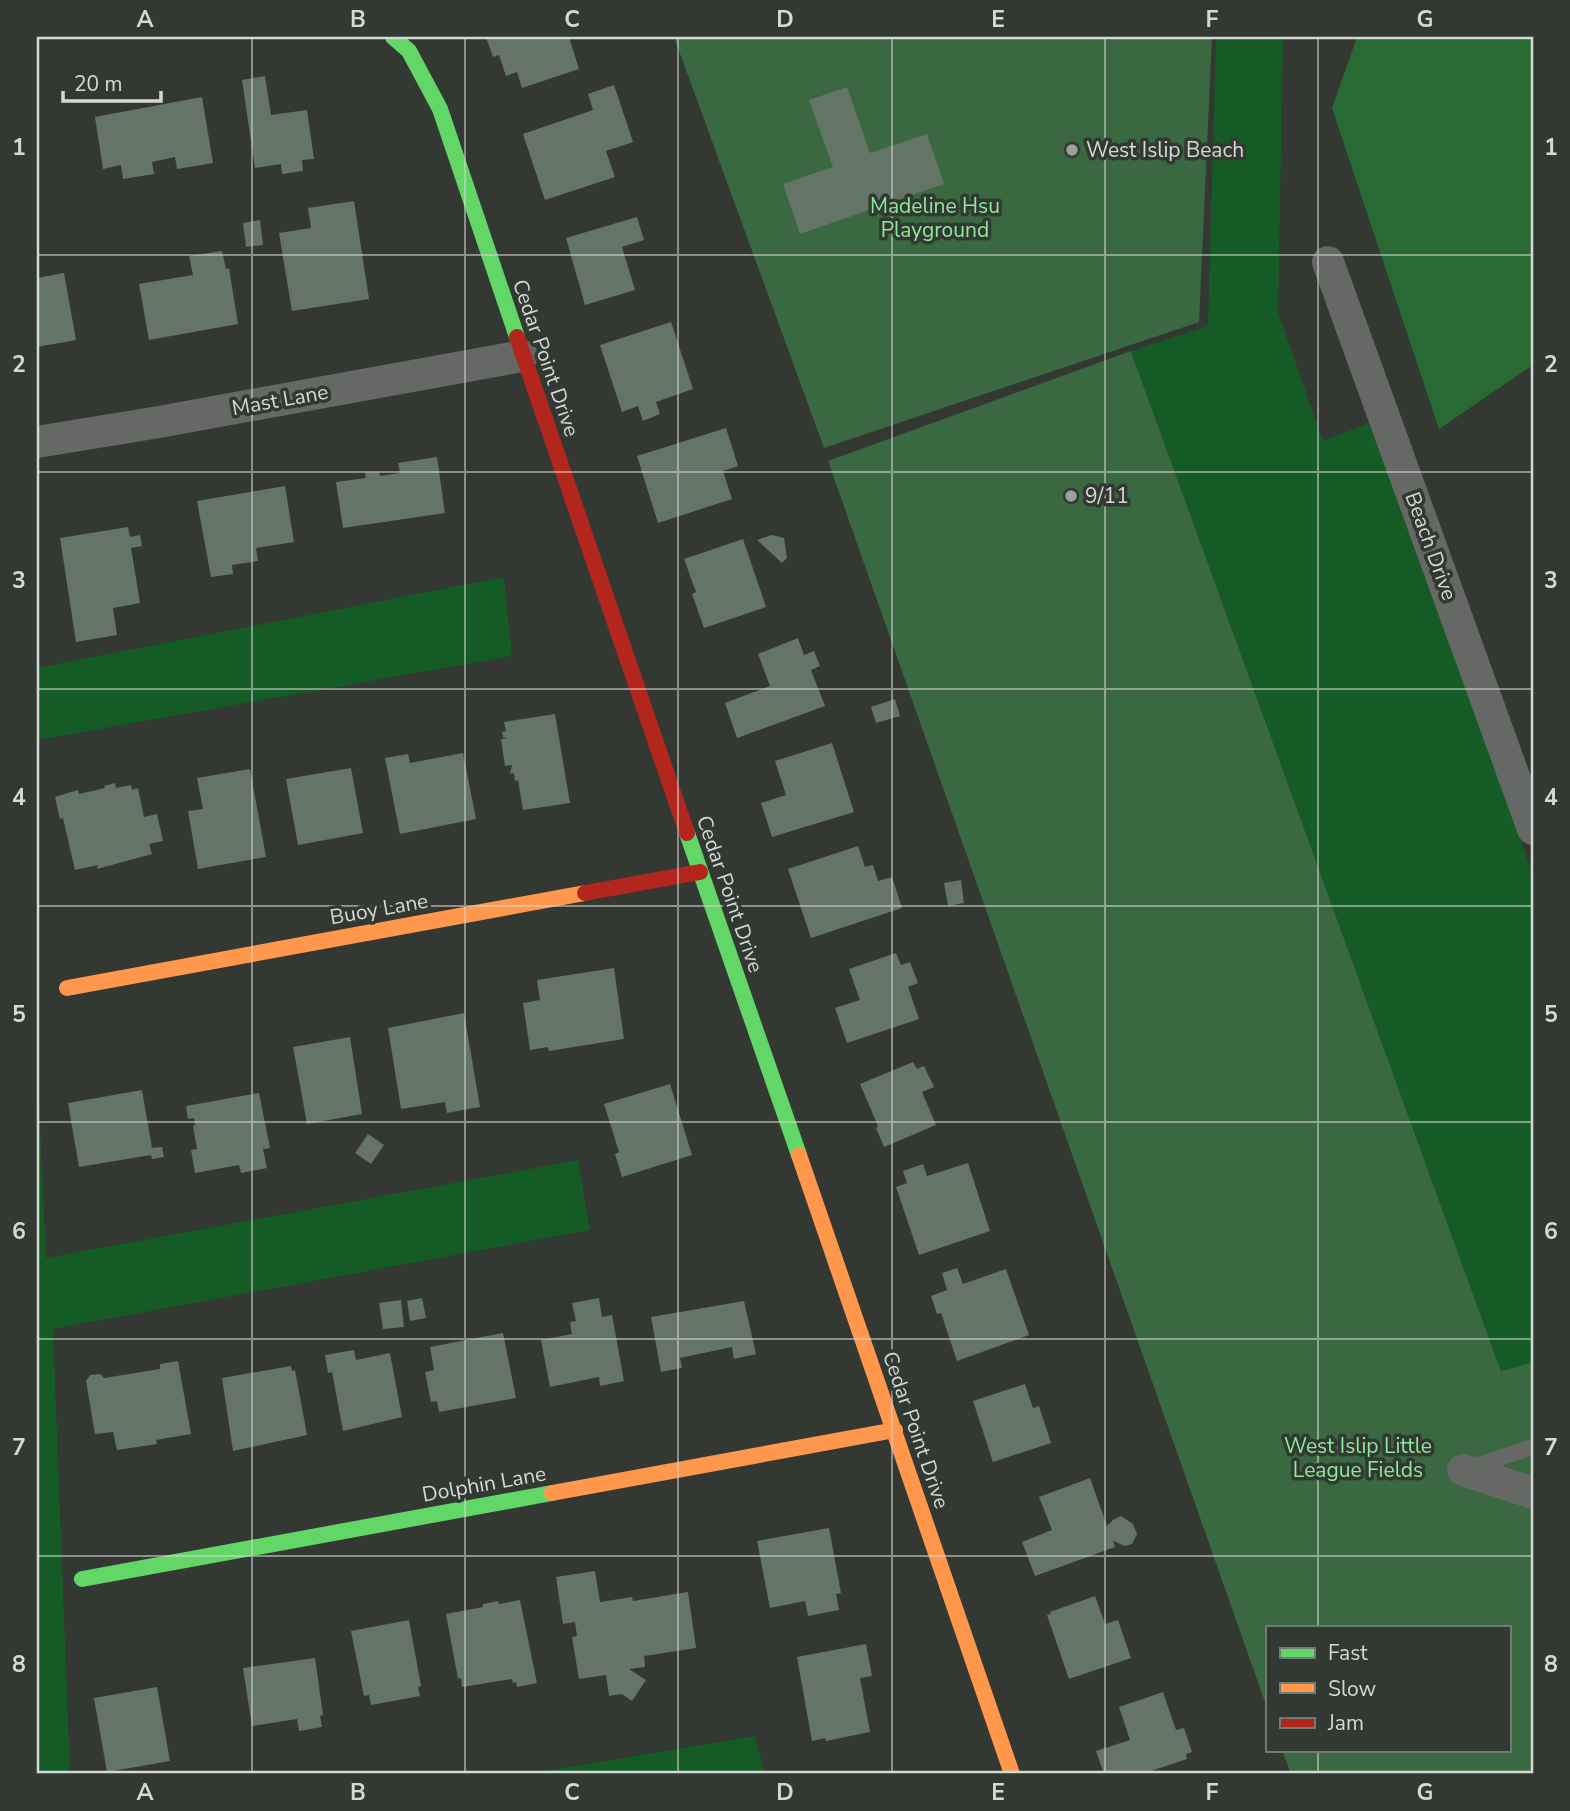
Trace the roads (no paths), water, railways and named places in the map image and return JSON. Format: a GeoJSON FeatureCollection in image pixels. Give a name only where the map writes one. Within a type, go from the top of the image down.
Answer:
{"type":"FeatureCollection","features":[{"type":"Feature","properties":{"kind":"street","name":"Cedar Point Drive"},"geometry":{"type":"LineString","coordinates":[[393,37],[409,51],[440,109],[699,872],[895,1430],[1012,1774]]}},
{"type":"Feature","properties":{"kind":"street","name":"Beach Drive"},"geometry":{"type":"LineString","coordinates":[[1328,262],[1533,829]]}},
{"type":"Feature","properties":{"kind":"street","name":"Mast Lane"},"geometry":{"type":"LineString","coordinates":[[37,442],[522,356]]}},
{"type":"Feature","properties":{"kind":"street","name":"Buoy Lane"},"geometry":{"type":"LineString","coordinates":[[67,988],[699,872]]}},
{"type":"Feature","properties":{"kind":"street","name":"Dolphin Lane"},"geometry":{"type":"LineString","coordinates":[[82,1579],[895,1430]]}},
{"type":"Feature","properties":{"kind":"street"},"geometry":{"type":"LineString","coordinates":[[1463,1470],[1533,1493]]}},
{"type":"Feature","properties":{"kind":"lane"},"geometry":{"type":"LineString","coordinates":[[1463,1470],[1533,1447]]}},
{"type":"Feature","properties":{"kind":"place","name":"West Islip Beach"},"geometry":{"type":"Point","coordinates":[1072,150]}},
{"type":"Feature","properties":{"kind":"place","name":"9/11"},"geometry":{"type":"Point","coordinates":[1071,496]}},
{"type":"Feature","properties":{"kind":"park label","name":"Madeline Hsu Playground"},"geometry":{"type":"Point","coordinates":[935,218]}},
{"type":"Feature","properties":{"kind":"park label","name":"West Islip Little League Fields"},"geometry":{"type":"Point","coordinates":[1358,1458]}}]}
